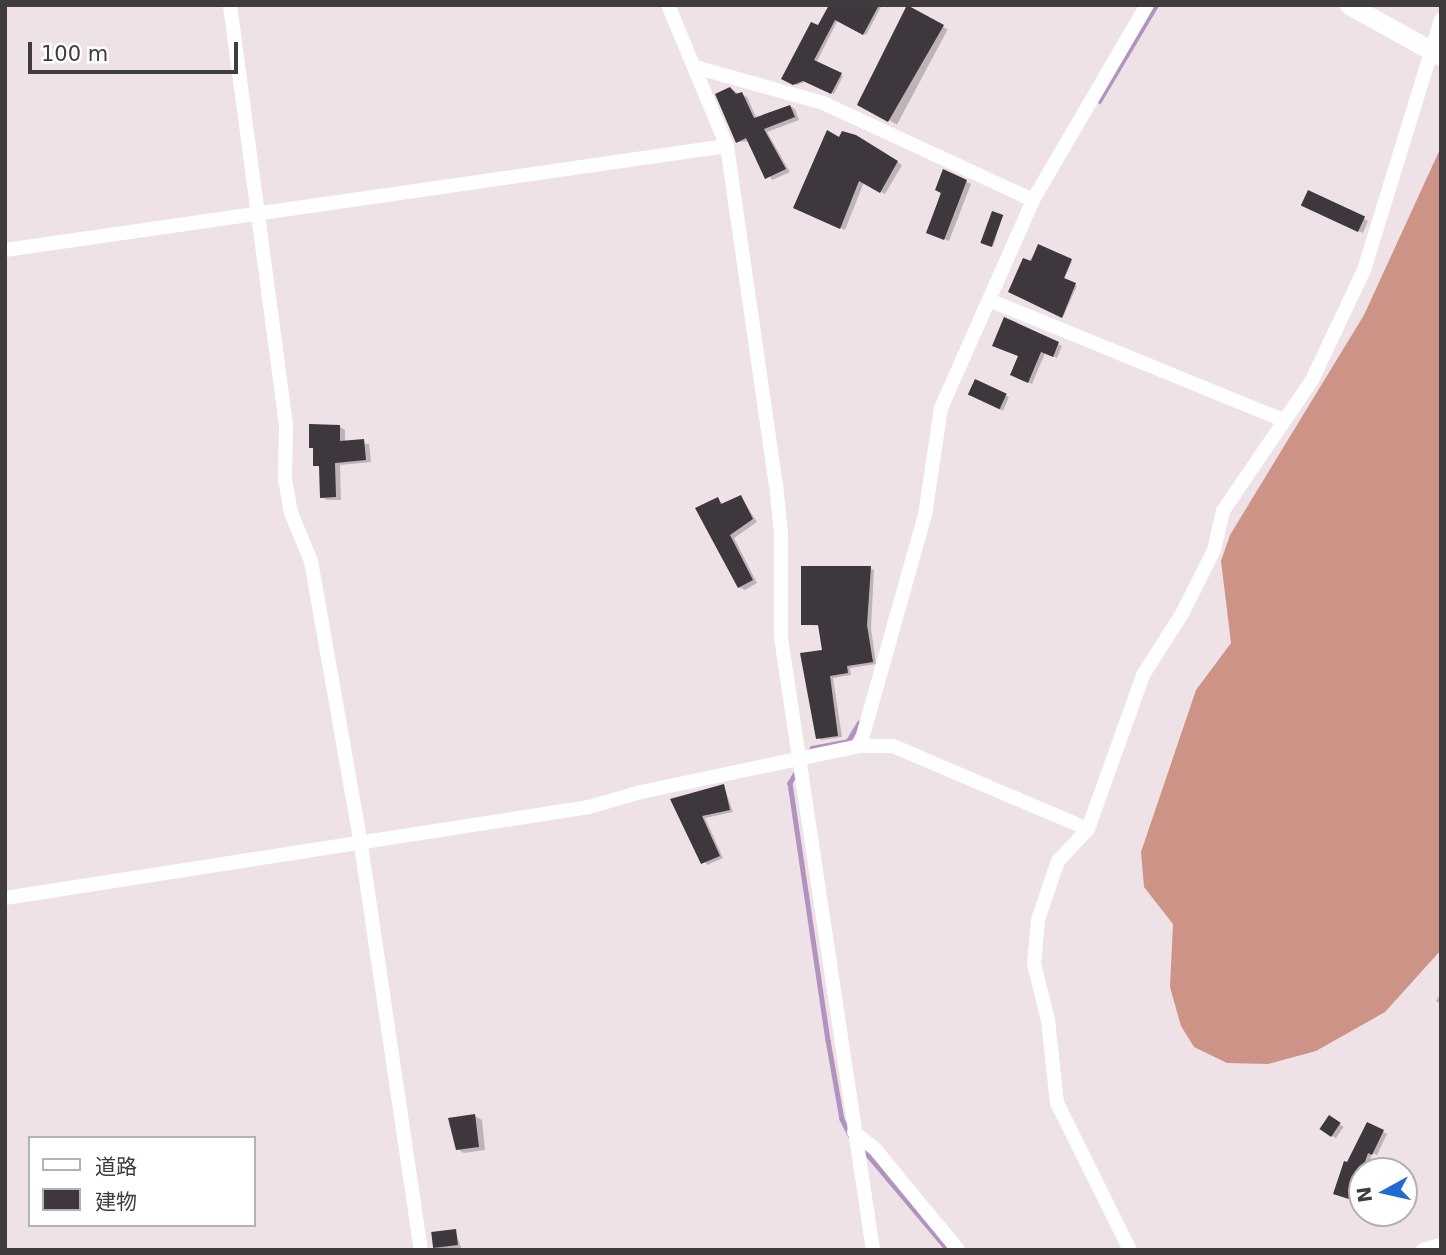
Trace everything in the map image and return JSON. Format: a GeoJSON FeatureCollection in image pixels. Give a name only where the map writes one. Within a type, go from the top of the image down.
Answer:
{"type":"FeatureCollection","features":[{"type":"Feature","properties":{"kind":"street"},"geometry":{"type":"LineString","coordinates":[[230,5],[286,423],[285,480],[291,513],[311,561],[361,845],[421,1250]]}},
{"type":"Feature","properties":{"kind":"street"},"geometry":{"type":"LineString","coordinates":[[668,5],[727,146],[776,484],[781,534],[781,638],[873,1250]]}},
{"type":"Feature","properties":{"kind":"street"},"geometry":{"type":"LineString","coordinates":[[860,746],[926,515],[941,408],[1033,200],[1147,5]]}},
{"type":"Feature","properties":{"kind":"street"},"geometry":{"type":"LineString","coordinates":[[1349,5],[1436,54]]}},
{"type":"Feature","properties":{"kind":"street"},"geometry":{"type":"LineString","coordinates":[[1130,1250],[1057,1102],[1048,1020],[1034,964],[1038,920],[1058,861],[1088,829],[1152,655],[1183,612],[1214,550],[1223,511],[1312,380],[1364,271],[1436,54],[1441,20]]}},
{"type":"Feature","properties":{"kind":"street"},"geometry":{"type":"LineString","coordinates":[[695,67],[763,82],[823,103],[1033,200]]}},
{"type":"Feature","properties":{"kind":"street"},"geometry":{"type":"LineString","coordinates":[[5,250],[259,210],[727,146]]}},
{"type":"Feature","properties":{"kind":"street"},"geometry":{"type":"LineString","coordinates":[[989,300],[1283,420]]}},
{"type":"Feature","properties":{"kind":"street"},"geometry":{"type":"LineString","coordinates":[[5,898],[361,845],[589,807],[797,758],[860,746],[893,746],[1088,829]]}},
{"type":"Feature","properties":{"kind":"street"},"geometry":{"type":"LineString","coordinates":[[854,1132],[876,1150],[958,1250]]}},
{"type":"Feature","properties":{"kind":"street"},"geometry":{"type":"LineString","coordinates":[[1423,1250],[1441,1245]]}},
{"type":"Feature","properties":{"kind":"shaded area"},"geometry":{"type":"Polygon","coordinates":[[[1441,147],[1441,950],[1385,1012],[1316,1051],[1268,1064],[1227,1063],[1194,1047],[1181,1026],[1170,987],[1173,924],[1144,887],[1141,852],[1196,690],[1231,643],[1221,561],[1230,535],[1364,315],[1441,147]]]}},
{"type":"Feature","properties":{"kind":"building"},"geometry":{"type":"Polygon","coordinates":[[[829,5],[879,5],[863,35],[835,20],[814,60],[842,73],[831,94],[803,81],[793,85],[781,79],[811,22],[818,25],[829,5]]]}},
{"type":"Feature","properties":{"kind":"building"},"geometry":{"type":"Polygon","coordinates":[[[907,5],[944,25],[888,122],[857,105],[907,5]]]}},
{"type":"Feature","properties":{"kind":"building"},"geometry":{"type":"Polygon","coordinates":[[[730,87],[736,94],[742,92],[754,118],[790,105],[795,117],[764,129],[786,169],[765,179],[746,138],[736,143],[715,94],[730,87]]]}},
{"type":"Feature","properties":{"kind":"building"},"geometry":{"type":"Polygon","coordinates":[[[827,130],[839,137],[842,131],[856,135],[898,161],[880,193],[859,181],[840,229],[793,208],[827,130]]]}},
{"type":"Feature","properties":{"kind":"building"},"geometry":{"type":"Polygon","coordinates":[[[943,169],[967,180],[944,240],[926,233],[941,193],[935,190],[943,169]]]}},
{"type":"Feature","properties":{"kind":"building"},"geometry":{"type":"Polygon","coordinates":[[[1308,190],[1365,217],[1358,232],[1301,205],[1308,190]]]}},
{"type":"Feature","properties":{"kind":"building"},"geometry":{"type":"Polygon","coordinates":[[[992,211],[1003,215],[992,247],[980,243],[992,211]]]}},
{"type":"Feature","properties":{"kind":"building"},"geometry":{"type":"Polygon","coordinates":[[[1038,244],[1072,259],[1064,278],[1076,283],[1062,318],[1008,292],[1023,258],[1031,261],[1038,244]]]}},
{"type":"Feature","properties":{"kind":"building"},"geometry":{"type":"Polygon","coordinates":[[[1004,317],[1059,342],[1053,357],[1041,352],[1028,383],[1010,375],[1018,356],[992,346],[1004,317]]]}},
{"type":"Feature","properties":{"kind":"building"},"geometry":{"type":"Polygon","coordinates":[[[975,379],[1007,394],[1000,409],[968,394],[975,379]]]}},
{"type":"Feature","properties":{"kind":"building"},"geometry":{"type":"Polygon","coordinates":[[[309,424],[340,425],[340,441],[364,439],[366,460],[335,463],[336,497],[320,498],[319,466],[313,466],[313,448],[309,448],[309,424]]]}},
{"type":"Feature","properties":{"kind":"building"},"geometry":{"type":"Polygon","coordinates":[[[741,495],[753,519],[730,535],[753,580],[738,588],[695,508],[718,497],[721,504],[741,495]]]}},
{"type":"Feature","properties":{"kind":"building"},"geometry":{"type":"Polygon","coordinates":[[[801,566],[871,566],[867,625],[873,662],[847,666],[848,673],[830,676],[838,736],[816,739],[800,653],[822,650],[818,625],[801,625],[801,566]]]}},
{"type":"Feature","properties":{"kind":"building"},"geometry":{"type":"Polygon","coordinates":[[[724,784],[730,810],[702,816],[720,856],[701,864],[670,799],[724,784]]]}},
{"type":"Feature","properties":{"kind":"building"},"geometry":{"type":"Polygon","coordinates":[[[475,1114],[479,1147],[456,1150],[448,1118],[475,1114]]]}},
{"type":"Feature","properties":{"kind":"building"},"geometry":{"type":"Polygon","coordinates":[[[1329,1115],[1341,1123],[1331,1137],[1319,1129],[1329,1115]]]}},
{"type":"Feature","properties":{"kind":"building"},"geometry":{"type":"Polygon","coordinates":[[[1367,1122],[1384,1130],[1372,1155],[1368,1153],[1367,1157],[1350,1157],[1367,1122]]]}},
{"type":"Feature","properties":{"kind":"building"},"geometry":{"type":"Polygon","coordinates":[[[1348,1160],[1348,1199],[1333,1194],[1344,1161],[1348,1160]]]}},
{"type":"Feature","properties":{"kind":"building"},"geometry":{"type":"Polygon","coordinates":[[[456,1229],[458,1245],[433,1248],[431,1232],[456,1229]]]}},
{"type":"Feature","properties":{"kind":"waterway"},"geometry":{"type":"LineString","coordinates":[[1099,101],[1156,5]]}},
{"type":"Feature","properties":{"kind":"waterway"},"geometry":{"type":"LineString","coordinates":[[808,754],[812,748],[848,741],[859,723]]}},
{"type":"Feature","properties":{"kind":"waterway"},"geometry":{"type":"LineString","coordinates":[[796,773],[790,783],[828,1040],[842,1119],[850,1135]]}},
{"type":"Feature","properties":{"kind":"waterway"},"geometry":{"type":"LineString","coordinates":[[863,1149],[948,1250]]}}]}
